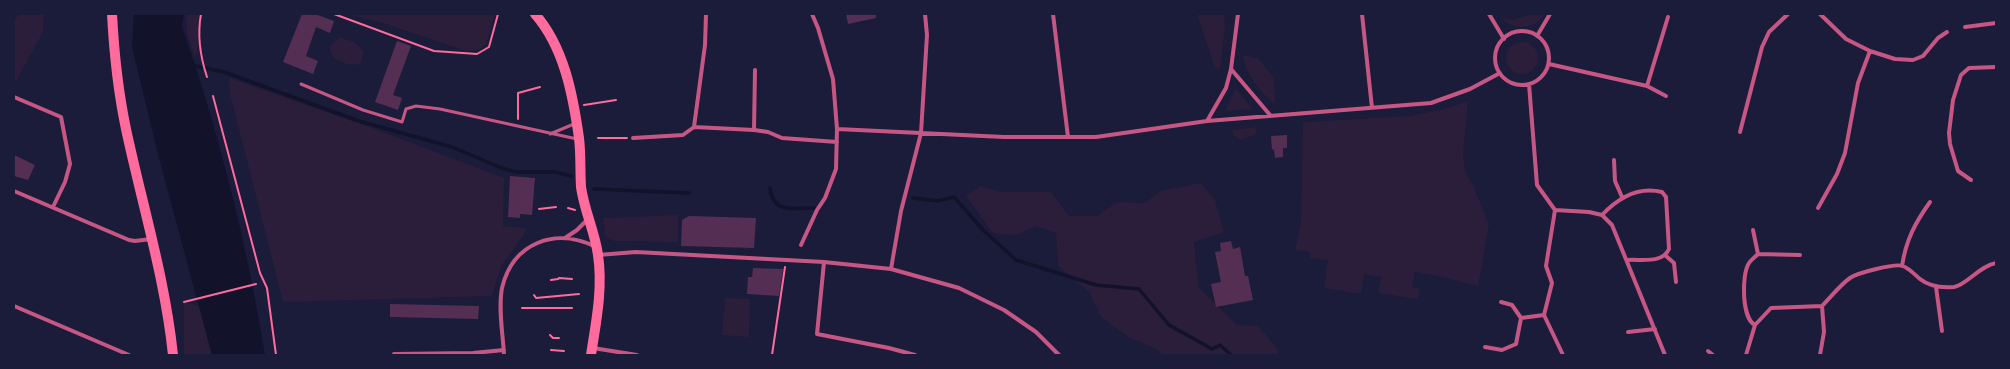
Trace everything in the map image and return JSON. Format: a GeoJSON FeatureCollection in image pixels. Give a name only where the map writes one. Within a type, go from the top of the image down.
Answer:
{"type":"FeatureCollection","features":[{"type":"Feature","properties":{"kind":"highway"},"geometry":{"type":"LineString","coordinates":[[112,14],[114,47],[125,127],[168,318],[173,355]]}},
{"type":"Feature","properties":{"kind":"highway"},"geometry":{"type":"LineString","coordinates":[[534,14],[550,34],[558,50],[573,106],[579,139],[582,189],[597,251],[600,294],[592,352]]}},
{"type":"Feature","properties":{"kind":"street"},"geometry":{"type":"LineString","coordinates":[[694,127],[705,45],[706,14]]}},
{"type":"Feature","properties":{"kind":"street"},"geometry":{"type":"LineString","coordinates":[[801,245],[833,180],[836,168],[837,130],[833,79],[818,28],[812,14]]}},
{"type":"Feature","properties":{"kind":"street"},"geometry":{"type":"LineString","coordinates":[[891,269],[901,211],[921,133],[926,42],[924,14]]}},
{"type":"Feature","properties":{"kind":"street"},"geometry":{"type":"LineString","coordinates":[[1053,14],[1068,137]]}},
{"type":"Feature","properties":{"kind":"street"},"geometry":{"type":"LineString","coordinates":[[1207,121],[1226,88],[1231,69],[1238,14]]}},
{"type":"Feature","properties":{"kind":"street"},"geometry":{"type":"LineString","coordinates":[[1362,14],[1372,108]]}},
{"type":"Feature","properties":{"kind":"street"},"geometry":{"type":"LineString","coordinates":[[1489,14],[1504,39]]}},
{"type":"Feature","properties":{"kind":"street"},"geometry":{"type":"LineString","coordinates":[[1537,36],[1550,14]]}},
{"type":"Feature","properties":{"kind":"street"},"geometry":{"type":"LineString","coordinates":[[1740,132],[1762,47],[1769,32],[1788,14]]}},
{"type":"Feature","properties":{"kind":"street"},"geometry":{"type":"LineString","coordinates":[[1820,14],[1846,39],[1870,51],[1895,59],[1913,60],[1923,56],[1931,45],[1947,32]]}},
{"type":"Feature","properties":{"kind":"street"},"geometry":{"type":"LineString","coordinates":[[1647,86],[1668,17]]}},
{"type":"Feature","properties":{"kind":"street"},"geometry":{"type":"LineString","coordinates":[[1965,27],[1996,23]]}},
{"type":"Feature","properties":{"kind":"street"},"geometry":{"type":"LineString","coordinates":[[1522,32],[1537,36],[1547,48],[1549,64],[1542,77],[1529,84],[1513,83],[1500,73],[1496,57],[1497,49],[1504,39],[1514,33],[1522,32]]}},
{"type":"Feature","properties":{"kind":"street"},"geometry":{"type":"LineString","coordinates":[[1818,208],[1837,174],[1844,154],[1858,83],[1870,51]]}},
{"type":"Feature","properties":{"kind":"street"},"geometry":{"type":"LineString","coordinates":[[1549,64],[1647,86],[1666,96]]}},
{"type":"Feature","properties":{"kind":"street"},"geometry":{"type":"LineString","coordinates":[[1971,180],[1958,171],[1950,144],[1949,134],[1953,100],[1962,75],[1969,68],[1996,67]]}},
{"type":"Feature","properties":{"kind":"street"},"geometry":{"type":"LineString","coordinates":[[1231,69],[1270,115]]}},
{"type":"Feature","properties":{"kind":"street"},"geometry":{"type":"LineString","coordinates":[[754,130],[755,70]]}},
{"type":"Feature","properties":{"kind":"street"},"geometry":{"type":"LineString","coordinates":[[837,130],[1004,137],[1096,137],[1207,121],[1431,103],[1470,89],[1500,73]]}},
{"type":"Feature","properties":{"kind":"street"},"geometry":{"type":"LineString","coordinates":[[1529,84],[1537,185],[1555,210],[1546,266],[1552,283],[1544,315],[1563,355]]}},
{"type":"Feature","properties":{"kind":"street"},"geometry":{"type":"LineString","coordinates":[[14,97],[61,117],[70,164],[65,182],[53,207]]}},
{"type":"Feature","properties":{"kind":"street"},"geometry":{"type":"LineString","coordinates":[[632,138],[683,134],[694,127],[754,130],[768,132],[782,138],[837,142]]}},
{"type":"Feature","properties":{"kind":"street"},"geometry":{"type":"LineString","coordinates":[[1614,160],[1615,181],[1622,197]]}},
{"type":"Feature","properties":{"kind":"street"},"geometry":{"type":"LineString","coordinates":[[1602,215],[1612,204],[1622,197],[1646,189],[1662,192],[1666,197],[1669,249],[1666,256],[1660,259],[1627,260]]}},
{"type":"Feature","properties":{"kind":"street"},"geometry":{"type":"LineString","coordinates":[[14,191],[129,240],[140,241],[151,239]]}},
{"type":"Feature","properties":{"kind":"street"},"geometry":{"type":"LineString","coordinates":[[1902,266],[1904,250],[1915,223],[1930,202]]}},
{"type":"Feature","properties":{"kind":"street"},"geometry":{"type":"LineString","coordinates":[[1555,210],[1589,212],[1602,215],[1612,225],[1665,355]]}},
{"type":"Feature","properties":{"kind":"street"},"geometry":{"type":"LineString","coordinates":[[565,238],[577,230],[588,218]]}},
{"type":"Feature","properties":{"kind":"street"},"geometry":{"type":"LineString","coordinates":[[1753,230],[1758,254]]}},
{"type":"Feature","properties":{"kind":"street"},"geometry":{"type":"LineString","coordinates":[[394,354],[504,353],[501,300],[502,287],[511,266],[524,250],[536,242],[565,238],[576,239],[597,251],[824,262],[891,269],[959,288],[1004,310],[1036,332],[1059,355]]}},
{"type":"Feature","properties":{"kind":"street"},"geometry":{"type":"LineString","coordinates":[[1758,254],[1800,256]]}},
{"type":"Feature","properties":{"kind":"street"},"geometry":{"type":"LineString","coordinates":[[1755,325],[1748,319],[1744,284],[1749,264],[1758,254]]}},
{"type":"Feature","properties":{"kind":"street"},"geometry":{"type":"LineString","coordinates":[[1666,256],[1674,263],[1676,282]]}},
{"type":"Feature","properties":{"kind":"street"},"geometry":{"type":"LineString","coordinates":[[824,262],[817,334],[889,348],[915,355]]}},
{"type":"Feature","properties":{"kind":"street"},"geometry":{"type":"LineString","coordinates":[[1746,355],[1755,325],[1771,308],[1822,306],[1850,277],[1890,266],[1902,266],[1910,270],[1921,280],[1936,287],[1956,286],[1990,264],[1996,263]]}},
{"type":"Feature","properties":{"kind":"street"},"geometry":{"type":"LineString","coordinates":[[1936,287],[1942,330]]}},
{"type":"Feature","properties":{"kind":"street"},"geometry":{"type":"LineString","coordinates":[[1485,347],[1502,350],[1516,344],[1521,318],[1512,304],[1501,302]]}},
{"type":"Feature","properties":{"kind":"street"},"geometry":{"type":"LineString","coordinates":[[14,306],[129,355]]}},
{"type":"Feature","properties":{"kind":"street"},"geometry":{"type":"LineString","coordinates":[[1820,355],[1824,332],[1822,306]]}},
{"type":"Feature","properties":{"kind":"street"},"geometry":{"type":"LineString","coordinates":[[1521,318],[1544,315]]}},
{"type":"Feature","properties":{"kind":"street"},"geometry":{"type":"LineString","coordinates":[[1628,332],[1655,329]]}},
{"type":"Feature","properties":{"kind":"street"},"geometry":{"type":"LineString","coordinates":[[115,355],[117,350]]}},
{"type":"Feature","properties":{"kind":"street"},"geometry":{"type":"LineString","coordinates":[[1708,351],[1712,355]]}},
{"type":"Feature","properties":{"kind":"street"},"geometry":{"type":"LineString","coordinates":[[592,352],[637,355]]}},
{"type":"Feature","properties":{"kind":"lane"},"geometry":{"type":"LineString","coordinates":[[301,84],[363,110],[402,122],[406,109],[416,106],[454,112],[550,134],[579,139]]}},
{"type":"Feature","properties":{"kind":"lane"},"geometry":{"type":"LineString","coordinates":[[550,134],[576,123]]}},
{"type":"Feature","properties":{"kind":"path"},"geometry":{"type":"LineString","coordinates":[[201,14],[199,30],[202,63],[207,77]]}},
{"type":"Feature","properties":{"kind":"path"},"geometry":{"type":"LineString","coordinates":[[334,14],[434,51],[477,54],[488,47],[498,14]]}},
{"type":"Feature","properties":{"kind":"path"},"geometry":{"type":"LineString","coordinates":[[518,127],[518,92],[540,87]]}},
{"type":"Feature","properties":{"kind":"path"},"geometry":{"type":"LineString","coordinates":[[213,96],[260,273],[267,288],[276,355]]}},
{"type":"Feature","properties":{"kind":"path"},"geometry":{"type":"LineString","coordinates":[[573,106],[616,100]]}},
{"type":"Feature","properties":{"kind":"path"},"geometry":{"type":"LineString","coordinates":[[598,138],[632,138]]}},
{"type":"Feature","properties":{"kind":"path"},"geometry":{"type":"LineString","coordinates":[[539,209],[556,207]]}},
{"type":"Feature","properties":{"kind":"path"},"geometry":{"type":"LineString","coordinates":[[568,208],[578,212]]}},
{"type":"Feature","properties":{"kind":"path"},"geometry":{"type":"LineString","coordinates":[[772,355],[785,265],[790,261]]}},
{"type":"Feature","properties":{"kind":"path"},"geometry":{"type":"LineString","coordinates":[[551,280],[558,280],[559,278],[572,279]]}},
{"type":"Feature","properties":{"kind":"path"},"geometry":{"type":"LineString","coordinates":[[184,302],[256,284]]}},
{"type":"Feature","properties":{"kind":"path"},"geometry":{"type":"LineString","coordinates":[[534,296],[536,298],[579,294]]}},
{"type":"Feature","properties":{"kind":"path"},"geometry":{"type":"LineString","coordinates":[[522,308],[572,308]]}},
{"type":"Feature","properties":{"kind":"path"},"geometry":{"type":"LineString","coordinates":[[550,334],[553,338],[559,338]]}},
{"type":"Feature","properties":{"kind":"path"},"geometry":{"type":"LineString","coordinates":[[551,350],[564,351]]}},
{"type":"Feature","properties":{"kind":"shaded area"},"geometry":{"type":"Polygon","coordinates":[[[19,14],[44,14],[43,32],[14,85],[14,21],[19,14]]]}},
{"type":"Feature","properties":{"kind":"shaded area"},"geometry":{"type":"Polygon","coordinates":[[[134,14],[184,14],[182,26],[220,148],[241,230],[265,355],[212,355],[158,154],[132,47],[134,14]]]}},
{"type":"Feature","properties":{"kind":"shaded area"},"geometry":{"type":"Polygon","coordinates":[[[186,14],[199,14],[197,53],[195,57],[187,33],[186,14]]]}},
{"type":"Feature","properties":{"kind":"shaded area"},"geometry":{"type":"Polygon","coordinates":[[[346,14],[495,14],[486,44],[481,49],[466,51],[380,22],[346,14]]]}},
{"type":"Feature","properties":{"kind":"shaded area"},"geometry":{"type":"Polygon","coordinates":[[[1197,14],[1224,14],[1225,26],[1220,69],[1215,68],[1197,14]]]}},
{"type":"Feature","properties":{"kind":"shaded area"},"geometry":{"type":"Polygon","coordinates":[[[1534,14],[1544,14],[1540,20],[1524,27],[1512,25],[1501,18],[1512,20],[1534,14]]]}},
{"type":"Feature","properties":{"kind":"shaded area"},"geometry":{"type":"Polygon","coordinates":[[[340,38],[354,42],[362,49],[364,52],[360,64],[346,64],[334,57],[330,47],[333,42],[340,38]]]}},
{"type":"Feature","properties":{"kind":"shaded area"},"geometry":{"type":"Polygon","coordinates":[[[1522,42],[1533,47],[1538,58],[1533,69],[1522,74],[1511,69],[1506,58],[1511,47],[1522,42]]]}},
{"type":"Feature","properties":{"kind":"shaded area"},"geometry":{"type":"Polygon","coordinates":[[[1243,55],[1258,58],[1274,78],[1275,104],[1254,82],[1246,68],[1243,55]]]}},
{"type":"Feature","properties":{"kind":"shaded area"},"geometry":{"type":"Polygon","coordinates":[[[229,78],[367,126],[504,178],[503,226],[526,228],[523,236],[501,266],[492,296],[283,302],[230,94],[229,78]]]}},
{"type":"Feature","properties":{"kind":"shaded area"},"geometry":{"type":"Polygon","coordinates":[[[1236,88],[1252,109],[1225,111],[1236,88]]]}},
{"type":"Feature","properties":{"kind":"shaded area"},"geometry":{"type":"Polygon","coordinates":[[[1468,101],[1463,153],[1465,172],[1471,181],[1489,224],[1478,286],[1415,272],[1412,287],[1420,289],[1418,299],[1378,293],[1381,277],[1364,274],[1361,294],[1324,288],[1328,260],[1310,258],[1310,252],[1295,250],[1301,222],[1303,122],[1410,116],[1445,109],[1468,101]]]}},
{"type":"Feature","properties":{"kind":"shaded area"},"geometry":{"type":"Polygon","coordinates":[[[1256,127],[1257,131],[1254,135],[1240,140],[1234,135],[1232,130],[1256,127]]]}},
{"type":"Feature","properties":{"kind":"shaded area"},"geometry":{"type":"Polygon","coordinates":[[[1201,183],[1215,200],[1224,232],[1194,242],[1199,288],[1237,325],[1258,326],[1277,348],[1279,355],[1163,355],[1156,349],[1130,338],[1101,317],[1089,292],[1058,266],[1056,233],[1036,226],[1016,235],[993,233],[966,196],[980,186],[1000,192],[1051,192],[1069,216],[1097,216],[1117,202],[1145,203],[1160,191],[1201,183]]]}},
{"type":"Feature","properties":{"kind":"shaded area"},"geometry":{"type":"Polygon","coordinates":[[[678,215],[678,242],[614,241],[605,236],[603,218],[678,215]]]}},
{"type":"Feature","properties":{"kind":"shaded area"},"geometry":{"type":"Polygon","coordinates":[[[725,298],[750,299],[749,337],[722,335],[725,298]]]}},
{"type":"Feature","properties":{"kind":"shaded area"},"geometry":{"type":"Polygon","coordinates":[[[184,302],[199,306],[212,355],[184,355],[184,302]]]}},
{"type":"Feature","properties":{"kind":"building"},"geometry":{"type":"Polygon","coordinates":[[[302,14],[315,14],[334,21],[330,33],[316,27],[306,56],[318,61],[313,74],[283,62],[302,14]]]}},
{"type":"Feature","properties":{"kind":"building"},"geometry":{"type":"Polygon","coordinates":[[[846,14],[876,14],[876,18],[848,24],[846,14]]]}},
{"type":"Feature","properties":{"kind":"building"},"geometry":{"type":"Polygon","coordinates":[[[397,41],[411,46],[393,95],[402,98],[398,110],[375,102],[397,41]]]}},
{"type":"Feature","properties":{"kind":"building"},"geometry":{"type":"Polygon","coordinates":[[[1287,135],[1287,148],[1283,148],[1283,157],[1275,158],[1274,149],[1272,150],[1271,136],[1287,135]]]}},
{"type":"Feature","properties":{"kind":"building"},"geometry":{"type":"Polygon","coordinates":[[[14,155],[35,165],[28,180],[14,176],[14,155]]]}},
{"type":"Feature","properties":{"kind":"building"},"geometry":{"type":"Polygon","coordinates":[[[510,176],[535,178],[532,215],[520,214],[520,218],[508,217],[510,176]]]}},
{"type":"Feature","properties":{"kind":"building"},"geometry":{"type":"Polygon","coordinates":[[[689,216],[756,218],[754,248],[681,246],[682,220],[689,216]]]}},
{"type":"Feature","properties":{"kind":"building"},"geometry":{"type":"Polygon","coordinates":[[[1231,241],[1233,249],[1240,247],[1245,276],[1248,276],[1253,300],[1216,307],[1211,284],[1221,282],[1215,252],[1221,251],[1220,243],[1231,241]]]}},
{"type":"Feature","properties":{"kind":"building"},"geometry":{"type":"Polygon","coordinates":[[[753,268],[783,269],[779,296],[747,294],[748,277],[752,277],[753,268]]]}},
{"type":"Feature","properties":{"kind":"building"},"geometry":{"type":"Polygon","coordinates":[[[390,304],[479,306],[478,319],[390,317],[390,304]]]}},
{"type":"Feature","properties":{"kind":"waterway"},"geometry":{"type":"LineString","coordinates":[[196,66],[224,72],[359,121],[452,147],[504,169],[517,172],[555,172],[571,176]]}},
{"type":"Feature","properties":{"kind":"waterway"},"geometry":{"type":"LineString","coordinates":[[770,188],[775,202],[780,206],[792,209],[814,208]]}},
{"type":"Feature","properties":{"kind":"waterway"},"geometry":{"type":"LineString","coordinates":[[594,189],[689,193]]}},
{"type":"Feature","properties":{"kind":"waterway"},"geometry":{"type":"LineString","coordinates":[[913,198],[938,201],[954,197],[983,230],[1016,260],[1096,285],[1139,289],[1169,325],[1212,349],[1220,345],[1231,355]]}}]}
